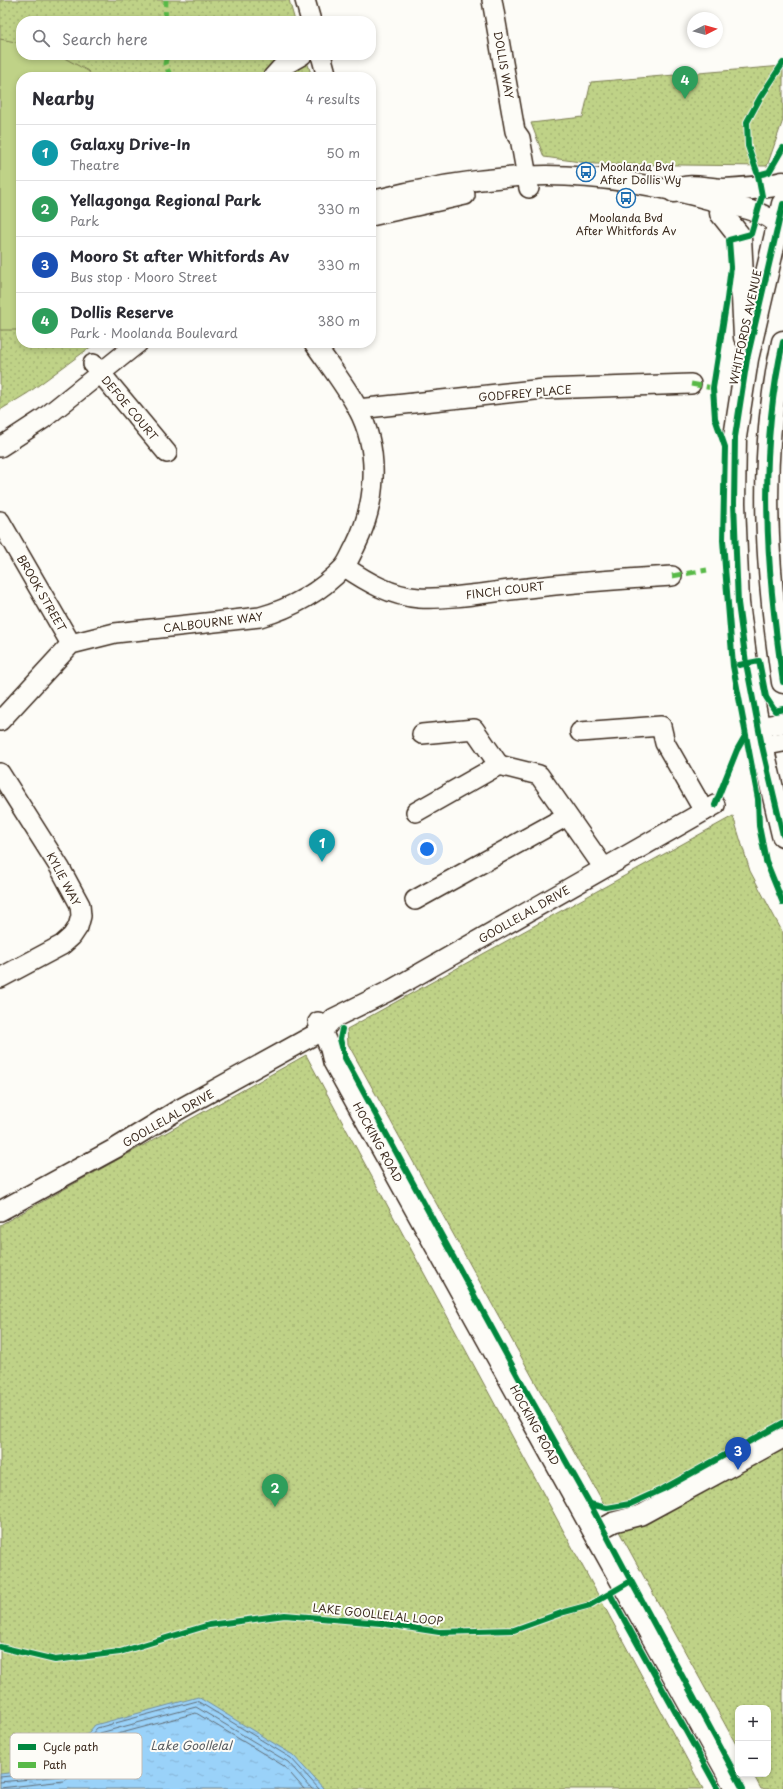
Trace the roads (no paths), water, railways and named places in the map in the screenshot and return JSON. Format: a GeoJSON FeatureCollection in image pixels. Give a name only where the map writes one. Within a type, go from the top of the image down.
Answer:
{"type":"FeatureCollection","features":[{"type":"Feature","properties":{"kind":"main road"},"geometry":{"type":"LineString","coordinates":[[674,191],[684,186],[722,190],[760,188],[783,183]]}},
{"type":"Feature","properties":{"kind":"main road"},"geometry":{"type":"LineString","coordinates":[[722,213],[740,236],[742,303],[747,359]]}},
{"type":"Feature","properties":{"kind":"main road","name":"WHITFORDS AVENUE"},"geometry":{"type":"LineString","coordinates":[[782,220],[747,359],[736,437],[734,502],[738,603],[745,656],[760,737],[783,835]]}},
{"type":"Feature","properties":{"kind":"main road"},"geometry":{"type":"LineString","coordinates":[[783,342],[769,437],[767,502],[769,566],[783,682]]}},
{"type":"Feature","properties":{"kind":"street"},"geometry":{"type":"LineString","coordinates":[[305,0],[310,16]]}},
{"type":"Feature","properties":{"kind":"street","name":"DOLLIS WAY"},"geometry":{"type":"LineString","coordinates":[[492,0],[515,131],[511,142],[523,182]]}},
{"type":"Feature","properties":{"kind":"street"},"geometry":{"type":"LineString","coordinates":[[278,72],[283,66],[293,60]]}},
{"type":"Feature","properties":{"kind":"street"},"geometry":{"type":"LineString","coordinates":[[322,60],[326,72]]}},
{"type":"Feature","properties":{"kind":"street"},"geometry":{"type":"LineString","coordinates":[[376,201],[451,185],[584,178],[674,191],[757,212],[782,220]]}},
{"type":"Feature","properties":{"kind":"street"},"geometry":{"type":"LineString","coordinates":[[376,215],[523,182],[657,197],[722,213],[753,226],[782,220]]}},
{"type":"Feature","properties":{"kind":"street"},"geometry":{"type":"LineString","coordinates":[[0,447],[43,419],[97,368],[114,348]]}},
{"type":"Feature","properties":{"kind":"street"},"geometry":{"type":"LineString","coordinates":[[0,433],[97,368],[130,348]]}},
{"type":"Feature","properties":{"kind":"street","name":"CALBOURNE WAY"},"geometry":{"type":"LineString","coordinates":[[71,644],[115,633],[260,617],[280,612],[321,587],[344,567],[358,540],[369,510],[374,475],[372,452],[358,410],[317,348]]}},
{"type":"Feature","properties":{"kind":"street","name":"DEFOE COURT"},"geometry":{"type":"LineString","coordinates":[[97,368],[167,453]]}},
{"type":"Feature","properties":{"kind":"street","name":"GODFREY PLACE"},"geometry":{"type":"LineString","coordinates":[[358,410],[544,389],[691,384]]}},
{"type":"Feature","properties":{"kind":"street","name":"BROOK STREET"},"geometry":{"type":"LineString","coordinates":[[0,521],[71,644]]}},
{"type":"Feature","properties":{"kind":"street","name":"FINCH COURT"},"geometry":{"type":"LineString","coordinates":[[344,567],[370,583],[396,594],[419,598],[443,598],[554,585],[672,576]]}},
{"type":"Feature","properties":{"kind":"street"},"geometry":{"type":"LineString","coordinates":[[0,721],[71,644]]}},
{"type":"Feature","properties":{"kind":"street"},"geometry":{"type":"LineString","coordinates":[[760,737],[783,723]]}},
{"type":"Feature","properties":{"kind":"street","name":"GOOLLELAL DRIVE"},"geometry":{"type":"LineString","coordinates":[[0,1197],[94,1147],[127,1126],[202,1084],[391,990],[710,808],[665,743],[661,726],[580,732]]}},
{"type":"Feature","properties":{"kind":"street"},"geometry":{"type":"LineString","coordinates":[[422,734],[474,729],[499,765],[539,775],[604,868]]}},
{"type":"Feature","properties":{"kind":"street"},"geometry":{"type":"LineString","coordinates":[[760,737],[783,742]]}},
{"type":"Feature","properties":{"kind":"street"},"geometry":{"type":"LineString","coordinates":[[416,812],[499,765]]}},
{"type":"Feature","properties":{"kind":"street","name":"KYLIE WAY"},"geometry":{"type":"LineString","coordinates":[[0,773],[60,868],[80,905],[81,916],[78,928],[62,945],[0,978]]}},
{"type":"Feature","properties":{"kind":"street"},"geometry":{"type":"LineString","coordinates":[[415,900],[567,816]]}},
{"type":"Feature","properties":{"kind":"street","name":"GOOLLELAL DRIVE"},"geometry":{"type":"LineString","coordinates":[[0,1211],[103,1156],[318,1027]]}},
{"type":"Feature","properties":{"kind":"street","name":"HOCKING ROAD"},"geometry":{"type":"LineString","coordinates":[[318,1027],[330,1049],[333,1062],[736,1789]]}},
{"type":"Feature","properties":{"kind":"street"},"geometry":{"type":"LineString","coordinates":[[598,1539],[631,1526],[641,1515],[783,1438]]}},
{"type":"Feature","properties":{"kind":"water","name":"Lake Goollelal"},"geometry":{"type":"Polygon","coordinates":[[[198,1697],[293,1755],[324,1789],[0,1789],[0,1774],[10,1773],[10,1779],[142,1779],[142,1733],[88,1733],[95,1725],[198,1697]]]}},
{"type":"Feature","properties":{"kind":"place","name":"Dollis Reserve"},"geometry":{"type":"Point","coordinates":[685,99]}},
{"type":"Feature","properties":{"kind":"place","name":"Moolanda Bvd After Dollis Wy"},"geometry":{"type":"Point","coordinates":[586,172]}},
{"type":"Feature","properties":{"kind":"place","name":"Moolanda Bvd After Whitfords Av"},"geometry":{"type":"Point","coordinates":[626,198]}},
{"type":"Feature","properties":{"kind":"place","name":"Galaxy Drive-In"},"geometry":{"type":"Point","coordinates":[322,862]}},
{"type":"Feature","properties":{"kind":"place","name":"Mooro St after Whitfords Av"},"geometry":{"type":"Point","coordinates":[738,1470]}},
{"type":"Feature","properties":{"kind":"place","name":"Yellagonga Regional Park"},"geometry":{"type":"Point","coordinates":[275,1507]}}]}
